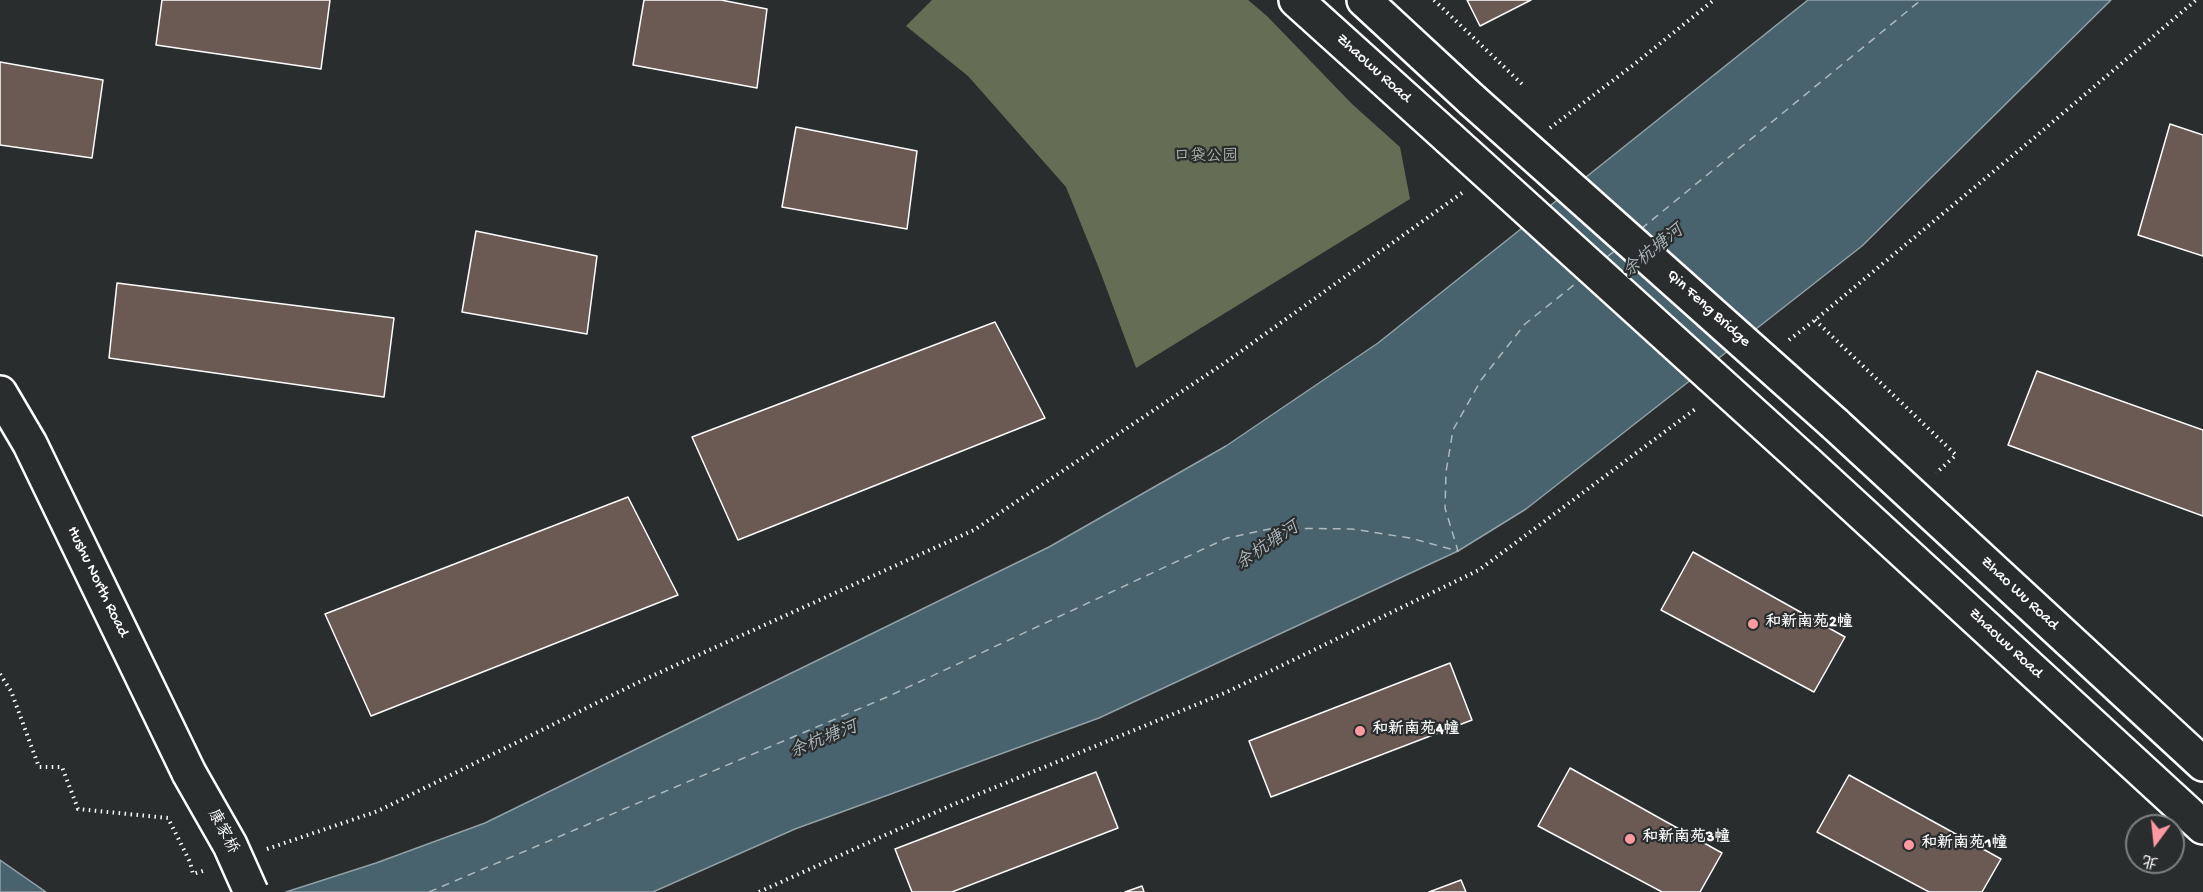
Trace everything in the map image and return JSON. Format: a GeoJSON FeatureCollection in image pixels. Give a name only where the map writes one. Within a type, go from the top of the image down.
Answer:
{"type":"FeatureCollection","features":[{"type":"Feature","properties":{"kind":"main road","name":"Zhaowu Road"},"geometry":{"type":"LineString","coordinates":[[1296,0],[1806,462],[2203,827]]}},
{"type":"Feature","properties":{"kind":"main road","name":"Qin Feng Bridge"},"geometry":{"type":"LineString","coordinates":[[1364,0],[1472,100],[1835,424]]}},
{"type":"Feature","properties":{"kind":"main road","name":"Hushu North Road"},"geometry":{"type":"LineString","coordinates":[[0,393],[30,444],[189,773]]}},
{"type":"Feature","properties":{"kind":"main road","name":"Zhao Wu Road"},"geometry":{"type":"LineString","coordinates":[[1835,424],[2203,764]]}},
{"type":"Feature","properties":{"kind":"main road","name":"康家桥"},"geometry":{"type":"LineString","coordinates":[[189,773],[231,845],[251,892]]}},
{"type":"Feature","properties":{"kind":"path"},"geometry":{"type":"LineString","coordinates":[[1434,0],[1523,85]]}},
{"type":"Feature","properties":{"kind":"path"},"geometry":{"type":"LineString","coordinates":[[1547,130],[1714,0]]}},
{"type":"Feature","properties":{"kind":"path"},"geometry":{"type":"LineString","coordinates":[[1788,341],[2035,137],[2196,0]]}},
{"type":"Feature","properties":{"kind":"path"},"geometry":{"type":"LineString","coordinates":[[258,852],[378,811],[641,681],[974,530],[1226,362],[1471,187]]}},
{"type":"Feature","properties":{"kind":"path"},"geometry":{"type":"LineString","coordinates":[[1815,320],[1956,455],[1935,474],[1927,466]]}},
{"type":"Feature","properties":{"kind":"path"},"geometry":{"type":"LineString","coordinates":[[759,892],[952,805],[1227,692],[1479,570],[1704,403]]}},
{"type":"Feature","properties":{"kind":"path"},"geometry":{"type":"LineString","coordinates":[[0,674],[11,692],[39,767],[62,767],[78,809],[168,818],[190,862],[193,874],[215,867]]}},
{"type":"Feature","properties":{"kind":"green space","name":"口袋公园"},"geometry":{"type":"Polygon","coordinates":[[[932,0],[1248,0],[1267,16],[1352,104],[1400,147],[1410,199],[1136,368],[1066,187],[968,76],[906,26],[932,0]]]}},
{"type":"Feature","properties":{"kind":"water","name":"余杭塘河"},"geometry":{"type":"Polygon","coordinates":[[[1808,0],[2111,0],[1862,246],[1526,509],[1458,551],[1099,718],[795,829],[653,892],[286,892],[376,863],[485,823],[1049,547],[1226,446],[1378,343],[1808,0]]]}},
{"type":"Feature","properties":{"kind":"water"},"geometry":{"type":"Polygon","coordinates":[[[0,860],[46,892],[0,892],[0,860]]]}},
{"type":"Feature","properties":{"kind":"building"},"geometry":{"type":"Polygon","coordinates":[[[162,0],[330,0],[321,69],[156,45],[162,0]]]}},
{"type":"Feature","properties":{"kind":"building"},"geometry":{"type":"Polygon","coordinates":[[[644,0],[721,0],[767,9],[757,88],[633,65],[644,0]]]}},
{"type":"Feature","properties":{"kind":"building"},"geometry":{"type":"Polygon","coordinates":[[[1467,0],[1531,0],[1480,26],[1467,0]]]}},
{"type":"Feature","properties":{"kind":"building"},"geometry":{"type":"Polygon","coordinates":[[[0,62],[103,80],[92,158],[0,145],[0,62]]]}},
{"type":"Feature","properties":{"kind":"building"},"geometry":{"type":"Polygon","coordinates":[[[2170,124],[2203,135],[2203,256],[2138,235],[2170,124]]]}},
{"type":"Feature","properties":{"kind":"building"},"geometry":{"type":"Polygon","coordinates":[[[796,127],[917,151],[907,229],[782,207],[796,127]]]}},
{"type":"Feature","properties":{"kind":"building"},"geometry":{"type":"Polygon","coordinates":[[[476,231],[597,256],[587,334],[462,312],[476,231]]]}},
{"type":"Feature","properties":{"kind":"building"},"geometry":{"type":"Polygon","coordinates":[[[117,283],[394,318],[384,397],[109,358],[117,283]]]}},
{"type":"Feature","properties":{"kind":"building"},"geometry":{"type":"Polygon","coordinates":[[[995,322],[1045,418],[738,540],[692,437],[995,322]]]}},
{"type":"Feature","properties":{"kind":"building"},"geometry":{"type":"Polygon","coordinates":[[[2037,371],[2203,430],[2203,516],[2008,445],[2037,371]]]}},
{"type":"Feature","properties":{"kind":"building"},"geometry":{"type":"Polygon","coordinates":[[[628,497],[678,595],[371,716],[325,614],[628,497]]]}},
{"type":"Feature","properties":{"kind":"building","name":"和新南苑2幢"},"geometry":{"type":"Polygon","coordinates":[[[1693,552],[1845,637],[1814,692],[1661,610],[1693,552]]]}},
{"type":"Feature","properties":{"kind":"building","name":"和新南苑4幢"},"geometry":{"type":"Polygon","coordinates":[[[1450,663],[1472,720],[1271,797],[1249,741],[1450,663]]]}},
{"type":"Feature","properties":{"kind":"building","name":"和新南苑3幢"},"geometry":{"type":"Polygon","coordinates":[[[1570,768],[1722,853],[1700,892],[1662,892],[1538,826],[1570,768]]]}},
{"type":"Feature","properties":{"kind":"building"},"geometry":{"type":"Polygon","coordinates":[[[1096,772],[1118,828],[952,892],[912,892],[895,849],[1096,772]]]}},
{"type":"Feature","properties":{"kind":"building","name":"和新南苑1幢"},"geometry":{"type":"Polygon","coordinates":[[[1849,775],[2001,859],[1982,892],[1929,892],[1817,832],[1849,775]]]}},
{"type":"Feature","properties":{"kind":"building"},"geometry":{"type":"Polygon","coordinates":[[[1461,880],[1466,892],[1429,892],[1461,880]]]}},
{"type":"Feature","properties":{"kind":"building"},"geometry":{"type":"Polygon","coordinates":[[[1142,886],[1144,892],[1125,892],[1142,886]]]}},
{"type":"Feature","properties":{"kind":"ferry route"},"geometry":{"type":"LineString","coordinates":[[1641,229],[1921,0]]}},
{"type":"Feature","properties":{"kind":"ferry route"},"geometry":{"type":"LineString","coordinates":[[1607,257],[1617,249]]}},
{"type":"Feature","properties":{"kind":"ferry route"},"geometry":{"type":"LineString","coordinates":[[429,892],[887,697],[1227,538],[1274,528],[1352,529],[1410,538],[1458,551],[1445,508],[1446,472],[1453,430],[1481,380],[1525,324],[1580,280]]}},
{"type":"Feature","properties":{"kind":"place","name":"和新南苑2幢"},"geometry":{"type":"Point","coordinates":[1753,624]}},
{"type":"Feature","properties":{"kind":"place","name":"和新南苑4幢"},"geometry":{"type":"Point","coordinates":[1360,731]}},
{"type":"Feature","properties":{"kind":"place","name":"和新南苑3幢"},"geometry":{"type":"Point","coordinates":[1630,839]}},
{"type":"Feature","properties":{"kind":"place","name":"和新南苑1幢"},"geometry":{"type":"Point","coordinates":[1909,845]}}]}
